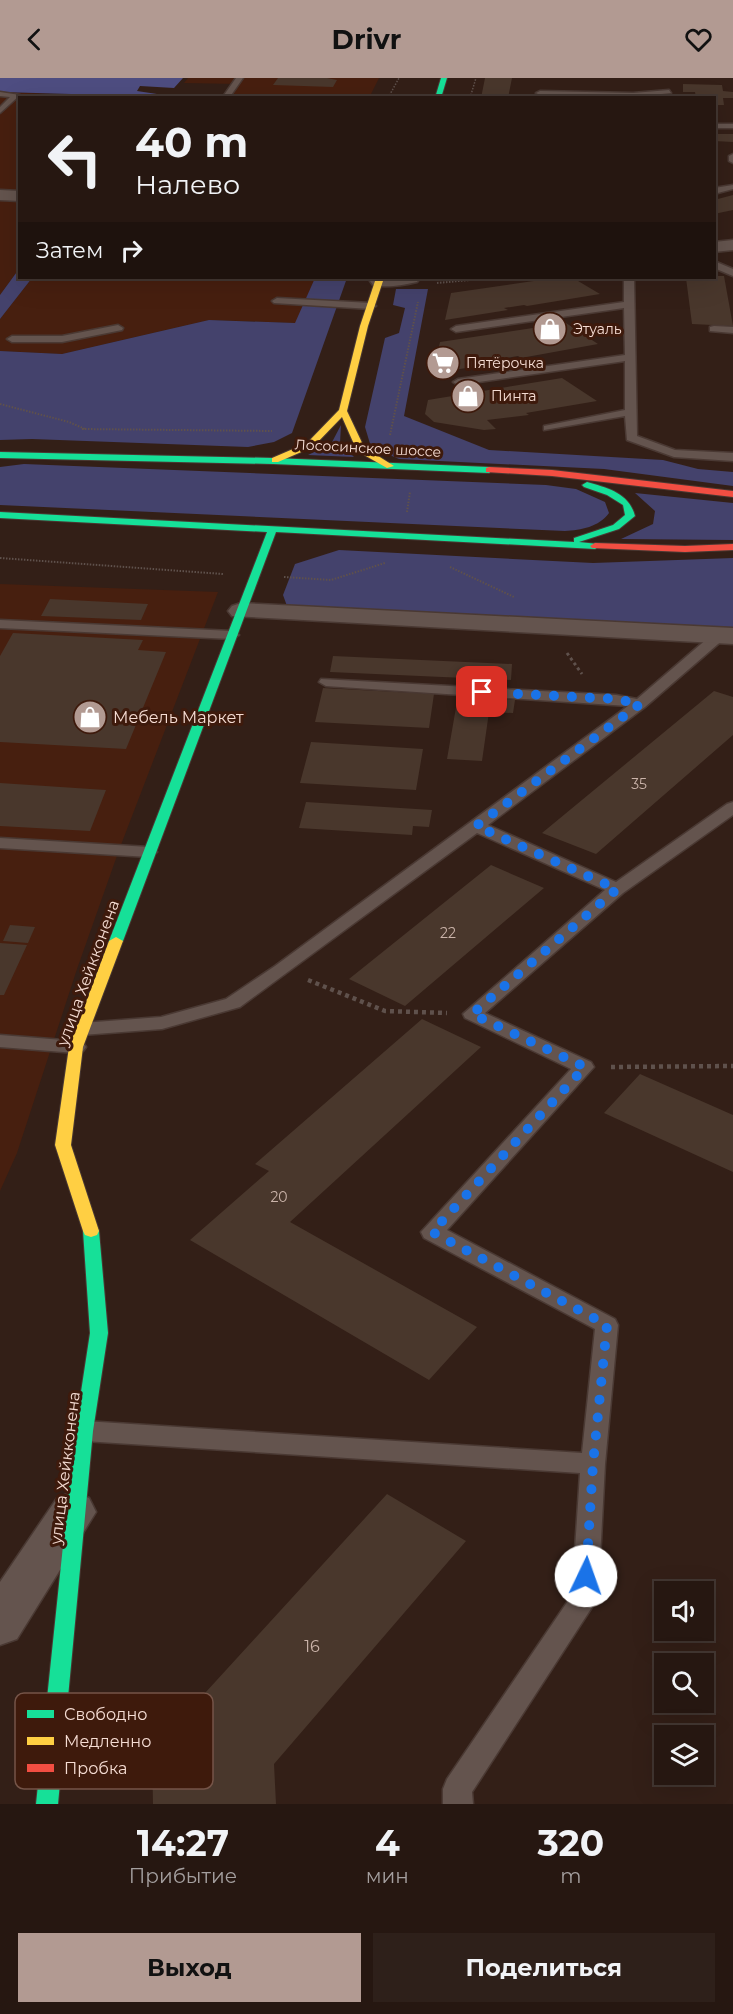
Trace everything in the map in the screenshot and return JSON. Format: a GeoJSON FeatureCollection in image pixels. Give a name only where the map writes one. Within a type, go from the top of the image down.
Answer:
{"type":"FeatureCollection","features":[{"type":"Feature","properties":{"kind":"street"},"geometry":{"type":"LineString","coordinates":[[439,96],[444,78]]}},
{"type":"Feature","properties":{"kind":"street"},"geometry":{"type":"LineString","coordinates":[[0,195],[18,196]]}},
{"type":"Feature","properties":{"kind":"street"},"geometry":{"type":"LineString","coordinates":[[716,247],[733,245]]}},
{"type":"Feature","properties":{"kind":"street"},"geometry":{"type":"LineString","coordinates":[[273,461],[310,445],[343,411],[380,279]]}},
{"type":"Feature","properties":{"kind":"street"},"geometry":{"type":"LineString","coordinates":[[343,411],[360,449],[390,466]]}},
{"type":"Feature","properties":{"kind":"street","name":"Лососинское шоссе"},"geometry":{"type":"LineString","coordinates":[[3,455],[273,461],[552,473],[733,494]]}},
{"type":"Feature","properties":{"kind":"street"},"geometry":{"type":"LineString","coordinates":[[552,473],[610,493],[627,504],[630,516],[616,527],[558,545]]}},
{"type":"Feature","properties":{"kind":"street"},"geometry":{"type":"LineString","coordinates":[[0,515],[558,545],[685,549],[733,548]]}},
{"type":"Feature","properties":{"kind":"street","name":"улица Хейкконена"},"geometry":{"type":"LineString","coordinates":[[58,1693],[75,1509],[99,1333],[93,1236],[63,1145],[79,1038],[272,530]]}},
{"type":"Feature","properties":{"kind":"street"},"geometry":{"type":"LineString","coordinates":[[241,611],[727,636]]}},
{"type":"Feature","properties":{"kind":"street"},"geometry":{"type":"LineString","coordinates":[[0,1623],[75,1509]]}},
{"type":"Feature","properties":{"kind":"street","name":"улица Хейкконена"},"geometry":{"type":"LineString","coordinates":[[47,1804],[48,1789]]}},
{"type":"Feature","properties":{"kind":"lane"},"geometry":{"type":"LineString","coordinates":[[226,96],[240,78]]}},
{"type":"Feature","properties":{"kind":"lane"},"geometry":{"type":"LineString","coordinates":[[540,92],[633,95],[669,92]]}},
{"type":"Feature","properties":{"kind":"lane"},"geometry":{"type":"LineString","coordinates":[[0,94],[16,95],[0,111]]}},
{"type":"Feature","properties":{"kind":"lane"},"geometry":{"type":"LineString","coordinates":[[716,126],[733,126]]}},
{"type":"Feature","properties":{"kind":"lane"},"geometry":{"type":"LineString","coordinates":[[733,156],[733,161]]}},
{"type":"Feature","properties":{"kind":"lane"},"geometry":{"type":"LineString","coordinates":[[716,191],[733,187]]}},
{"type":"Feature","properties":{"kind":"lane"},"geometry":{"type":"LineString","coordinates":[[716,265],[733,273]]}},
{"type":"Feature","properties":{"kind":"lane"},"geometry":{"type":"LineString","coordinates":[[628,279],[631,438],[674,453],[733,457]]}},
{"type":"Feature","properties":{"kind":"lane"},"geometry":{"type":"LineString","coordinates":[[277,301],[371,306]]}},
{"type":"Feature","properties":{"kind":"lane"},"geometry":{"type":"LineString","coordinates":[[456,329],[629,304]]}},
{"type":"Feature","properties":{"kind":"lane"},"geometry":{"type":"LineString","coordinates":[[12,339],[62,339],[118,328]]}},
{"type":"Feature","properties":{"kind":"lane"},"geometry":{"type":"LineString","coordinates":[[714,329],[733,330]]}},
{"type":"Feature","properties":{"kind":"lane"},"geometry":{"type":"LineString","coordinates":[[458,382],[630,357]]}},
{"type":"Feature","properties":{"kind":"lane"},"geometry":{"type":"LineString","coordinates":[[548,428],[631,412]]}},
{"type":"Feature","properties":{"kind":"lane"},"geometry":{"type":"LineString","coordinates":[[0,624],[232,635]]}},
{"type":"Feature","properties":{"kind":"lane"},"geometry":{"type":"LineString","coordinates":[[0,1041],[79,1038],[162,1023],[232,1003],[281,970],[476,826],[727,636]]}},
{"type":"Feature","properties":{"kind":"lane"},"geometry":{"type":"LineString","coordinates":[[326,682],[616,699],[640,704]]}},
{"type":"Feature","properties":{"kind":"lane"},"geometry":{"type":"LineString","coordinates":[[458,1804],[457,1789],[585,1598],[593,1464],[607,1325],[432,1232],[585,1067],[472,1014],[617,889],[733,807]]}},
{"type":"Feature","properties":{"kind":"lane"},"geometry":{"type":"LineString","coordinates":[[476,826],[617,889]]}},
{"type":"Feature","properties":{"kind":"lane"},"geometry":{"type":"LineString","coordinates":[[0,843],[149,852]]}},
{"type":"Feature","properties":{"kind":"lane"},"geometry":{"type":"LineString","coordinates":[[84,1431],[593,1464]]}},
{"type":"Feature","properties":{"kind":"path"},"geometry":{"type":"LineString","coordinates":[[389,96],[399,78]]}},
{"type":"Feature","properties":{"kind":"path"},"geometry":{"type":"LineString","coordinates":[[471,96],[476,78]]}},
{"type":"Feature","properties":{"kind":"path"},"geometry":{"type":"LineString","coordinates":[[433,284],[482,279]]}},
{"type":"Feature","properties":{"kind":"path"},"geometry":{"type":"LineString","coordinates":[[404,537],[415,467],[414,452],[397,445],[390,434],[419,297]]}},
{"type":"Feature","properties":{"kind":"path"},"geometry":{"type":"LineString","coordinates":[[0,404],[69,422],[94,436]]}},
{"type":"Feature","properties":{"kind":"path"},"geometry":{"type":"LineString","coordinates":[[0,558],[218,574]]}},
{"type":"Feature","properties":{"kind":"path"},"geometry":{"type":"LineString","coordinates":[[281,970],[385,1011],[472,1014]]}},
{"type":"Feature","properties":{"kind":"path"},"geometry":{"type":"LineString","coordinates":[[585,1067],[733,1066]]}},
{"type":"Feature","properties":{"kind":"shaded area"},"geometry":{"type":"Polygon","coordinates":[[[0,78],[183,78],[174,88],[140,86],[137,91],[170,96],[0,92],[0,78]]]}},
{"type":"Feature","properties":{"kind":"shaded area"},"geometry":{"type":"Polygon","coordinates":[[[188,78],[379,78],[370,96],[231,96],[239,84],[184,83],[188,78]]]}},
{"type":"Feature","properties":{"kind":"shaded area"},"geometry":{"type":"Polygon","coordinates":[[[0,92],[100,96],[18,96],[18,270],[0,295],[0,92]]]}},
{"type":"Feature","properties":{"kind":"shaded area"},"geometry":{"type":"Polygon","coordinates":[[[18,270],[18,279],[31,279],[0,319],[0,295],[18,270]]]}},
{"type":"Feature","properties":{"kind":"shaded area"},"geometry":{"type":"Polygon","coordinates":[[[31,279],[315,279],[296,323],[209,320],[62,354],[0,351],[0,319],[31,279]]]}},
{"type":"Feature","properties":{"kind":"shaded area"},"geometry":{"type":"Polygon","coordinates":[[[315,279],[347,279],[292,433],[274,442],[248,447],[32,439],[0,440],[0,351],[62,354],[209,320],[295,323],[315,279]]]}},
{"type":"Feature","properties":{"kind":"shaded area"},"geometry":{"type":"Polygon","coordinates":[[[396,289],[428,289],[404,416],[489,450],[663,460],[698,469],[733,472],[733,486],[604,469],[399,459],[371,447],[365,427],[385,338],[399,333],[405,308],[393,305],[396,289]]]}},
{"type":"Feature","properties":{"kind":"shaded area"},"geometry":{"type":"Polygon","coordinates":[[[341,425],[340,443],[354,457],[308,455],[331,444],[341,425]]]}},
{"type":"Feature","properties":{"kind":"shaded area"},"geometry":{"type":"Polygon","coordinates":[[[24,464],[546,485],[576,489],[605,502],[609,513],[595,525],[565,531],[0,505],[0,467],[24,464]]]}},
{"type":"Feature","properties":{"kind":"shaded area"},"geometry":{"type":"Polygon","coordinates":[[[635,493],[733,503],[733,540],[621,539],[653,524],[655,511],[635,493]]]}},
{"type":"Feature","properties":{"kind":"shaded area"},"geometry":{"type":"Polygon","coordinates":[[[339,550],[593,563],[733,558],[733,628],[287,606],[283,595],[295,564],[339,550]]]}},
{"type":"Feature","properties":{"kind":"shaded area"},"geometry":{"type":"Polygon","coordinates":[[[0,584],[218,592],[119,850],[77,969],[17,1153],[0,1191],[0,584]]]}},
{"type":"Feature","properties":{"kind":"building"},"geometry":{"type":"Polygon","coordinates":[[[278,78],[337,80],[333,87],[273,85],[278,78]]]}},
{"type":"Feature","properties":{"kind":"building"},"geometry":{"type":"Polygon","coordinates":[[[485,78],[512,78],[508,96],[481,96],[485,78]]]}},
{"type":"Feature","properties":{"kind":"building"},"geometry":{"type":"Polygon","coordinates":[[[683,84],[722,85],[723,91],[733,92],[733,98],[723,98],[724,105],[716,105],[716,96],[696,96],[695,92],[683,92],[683,84]]]}},
{"type":"Feature","properties":{"kind":"building"},"geometry":{"type":"Polygon","coordinates":[[[716,134],[733,134],[733,142],[716,141],[716,134]]]}},
{"type":"Feature","properties":{"kind":"building"},"geometry":{"type":"Polygon","coordinates":[[[733,195],[733,210],[716,214],[716,199],[733,195]]]}},
{"type":"Feature","properties":{"kind":"building"},"geometry":{"type":"Polygon","coordinates":[[[716,276],[724,276],[733,326],[692,324],[686,279],[716,279],[716,276]]]}},
{"type":"Feature","properties":{"kind":"building"},"geometry":{"type":"Polygon","coordinates":[[[547,279],[575,279],[600,294],[504,308],[508,310],[445,320],[451,293],[547,279]]]}},
{"type":"Feature","properties":{"kind":"building"},"geometry":{"type":"Polygon","coordinates":[[[566,323],[598,344],[521,358],[518,356],[496,360],[500,363],[433,373],[440,342],[566,323]]]}},
{"type":"Feature","properties":{"kind":"building"},"geometry":{"type":"Polygon","coordinates":[[[562,378],[597,401],[526,413],[529,415],[487,420],[496,429],[484,430],[434,422],[425,414],[428,400],[562,378]]]}},
{"type":"Feature","properties":{"kind":"building"},"geometry":{"type":"Polygon","coordinates":[[[50,599],[148,604],[141,620],[41,616],[50,599]]]}},
{"type":"Feature","properties":{"kind":"building"},"geometry":{"type":"Polygon","coordinates":[[[13,633],[143,640],[138,650],[166,652],[126,749],[0,742],[0,656],[13,633]]]}},
{"type":"Feature","properties":{"kind":"building"},"geometry":{"type":"Polygon","coordinates":[[[333,656],[512,664],[511,680],[330,672],[333,656]]]}},
{"type":"Feature","properties":{"kind":"building"},"geometry":{"type":"Polygon","coordinates":[[[323,688],[434,694],[429,728],[315,722],[323,688]]]}},
{"type":"Feature","properties":{"kind":"building"},"geometry":{"type":"Polygon","coordinates":[[[714,691],[733,697],[733,735],[596,854],[542,833],[714,691]]]}},
{"type":"Feature","properties":{"kind":"building"},"geometry":{"type":"Polygon","coordinates":[[[458,696],[515,700],[513,713],[489,712],[482,761],[447,759],[458,696]]]}},
{"type":"Feature","properties":{"kind":"building"},"geometry":{"type":"Polygon","coordinates":[[[311,742],[423,749],[416,790],[300,783],[311,742]]]}},
{"type":"Feature","properties":{"kind":"building"},"geometry":{"type":"Polygon","coordinates":[[[0,783],[106,790],[90,831],[0,826],[0,783]]]}},
{"type":"Feature","properties":{"kind":"building"},"geometry":{"type":"Polygon","coordinates":[[[306,802],[432,810],[429,827],[413,826],[412,835],[299,828],[306,802]]]}},
{"type":"Feature","properties":{"kind":"building"},"geometry":{"type":"Polygon","coordinates":[[[491,865],[544,888],[405,1006],[349,979],[491,865]]]}},
{"type":"Feature","properties":{"kind":"building"},"geometry":{"type":"Polygon","coordinates":[[[10,925],[35,927],[28,943],[3,941],[10,925]]]}},
{"type":"Feature","properties":{"kind":"building"},"geometry":{"type":"Polygon","coordinates":[[[0,943],[27,945],[4,995],[0,995],[0,943]]]}},
{"type":"Feature","properties":{"kind":"building"},"geometry":{"type":"Polygon","coordinates":[[[422,1019],[481,1047],[290,1222],[477,1327],[429,1380],[190,1240],[269,1171],[255,1164],[422,1019]]]}},
{"type":"Feature","properties":{"kind":"building"},"geometry":{"type":"Polygon","coordinates":[[[640,1074],[733,1115],[733,1172],[604,1113],[640,1074]]]}},
{"type":"Feature","properties":{"kind":"building"},"geometry":{"type":"Polygon","coordinates":[[[387,1494],[466,1541],[274,1764],[276,1804],[153,1804],[153,1789],[213,1789],[213,1693],[205,1693],[387,1494]]]}},
{"type":"Feature","properties":{"kind":"traffic: fast"},"geometry":{"type":"LineString","coordinates":[[439,96],[444,78]]}},
{"type":"Feature","properties":{"kind":"traffic: fast"},"geometry":{"type":"LineString","coordinates":[[0,455],[273,461],[489,470]]}},
{"type":"Feature","properties":{"kind":"traffic: fast"},"geometry":{"type":"LineString","coordinates":[[577,540],[616,527],[630,516],[627,504],[610,493],[587,485]]}},
{"type":"Feature","properties":{"kind":"traffic: fast"},"geometry":{"type":"LineString","coordinates":[[0,515],[595,546]]}},
{"type":"Feature","properties":{"kind":"traffic: fast"},"geometry":{"type":"LineString","coordinates":[[116,941],[272,530]]}},
{"type":"Feature","properties":{"kind":"traffic: fast"},"geometry":{"type":"LineString","coordinates":[[58,1693],[84,1431],[99,1333],[91,1231]]}},
{"type":"Feature","properties":{"kind":"traffic: fast"},"geometry":{"type":"LineString","coordinates":[[47,1804],[48,1789]]}},
{"type":"Feature","properties":{"kind":"traffic: slow"},"geometry":{"type":"LineString","coordinates":[[275,460],[310,445],[343,411],[364,326],[380,279]]}},
{"type":"Feature","properties":{"kind":"traffic: slow"},"geometry":{"type":"LineString","coordinates":[[343,411],[360,449],[390,466]]}},
{"type":"Feature","properties":{"kind":"traffic: slow"},"geometry":{"type":"LineString","coordinates":[[91,1231],[63,1145],[76,1047],[116,941]]}},
{"type":"Feature","properties":{"kind":"traffic: jam"},"geometry":{"type":"LineString","coordinates":[[489,470],[552,473],[733,494]]}},
{"type":"Feature","properties":{"kind":"traffic: jam"},"geometry":{"type":"LineString","coordinates":[[595,546],[685,549],[733,547]]}},
{"type":"Feature","properties":{"kind":"place","name":"Этуаль"},"geometry":{"type":"Point","coordinates":[550,329]}},
{"type":"Feature","properties":{"kind":"place","name":"Пятёрочка"},"geometry":{"type":"Point","coordinates":[443,363]}},
{"type":"Feature","properties":{"kind":"place","name":"Пинта"},"geometry":{"type":"Point","coordinates":[468,396]}},
{"type":"Feature","properties":{"kind":"place","name":"Мебель Маркет"},"geometry":{"type":"Point","coordinates":[90,717]}},
{"type":"Feature","properties":{"kind":"route"},"geometry":{"type":"LineString","coordinates":[[482,692],[616,699],[640,704],[476,826],[617,889],[472,1014],[585,1067],[432,1232],[607,1325],[593,1464],[586,1576]]}}]}
